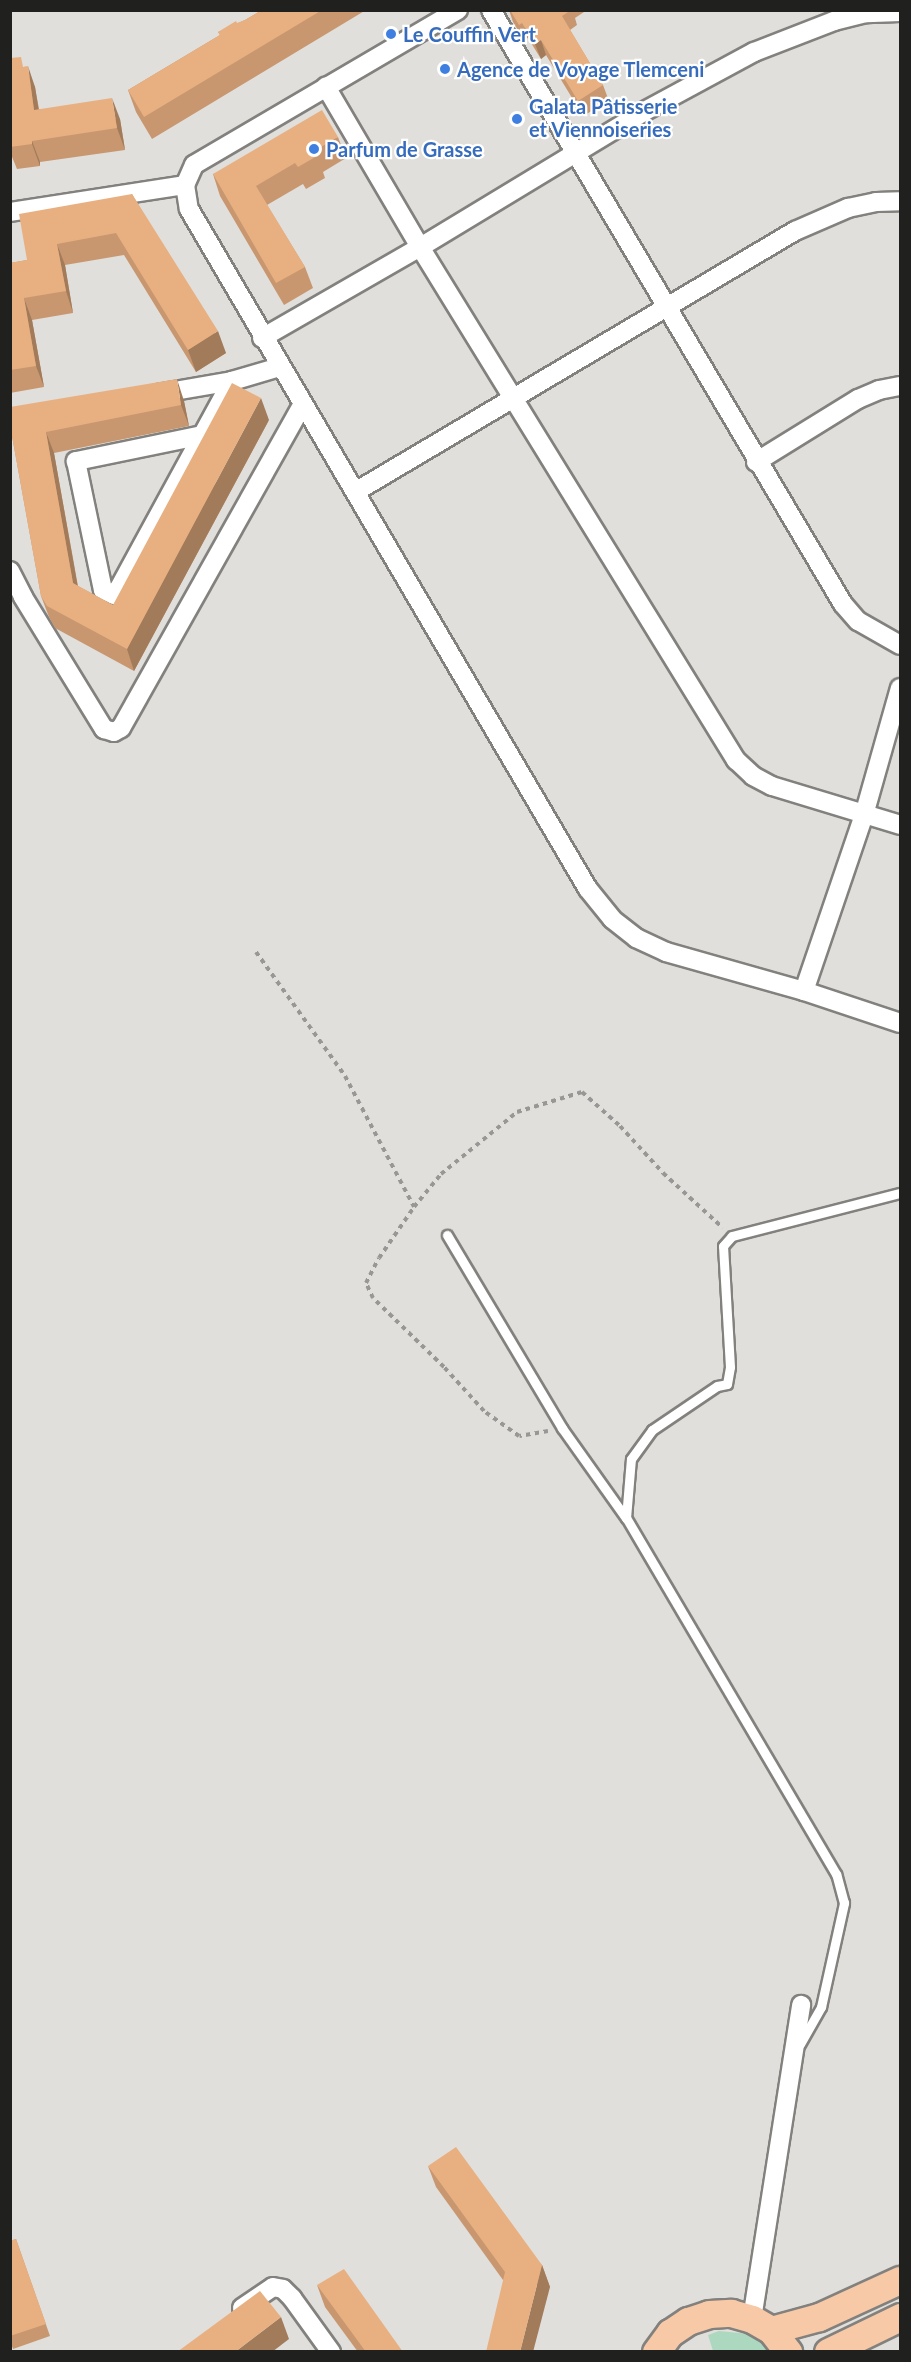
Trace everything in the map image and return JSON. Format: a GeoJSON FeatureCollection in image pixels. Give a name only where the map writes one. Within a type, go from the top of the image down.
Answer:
{"type":"FeatureCollection","features":[{"type":"Feature","properties":{"kind":"main road"},"geometry":{"type":"LineString","coordinates":[[761,2324],[819,2317],[900,2280]]}},
{"type":"Feature","properties":{"kind":"main road"},"geometry":{"type":"LineString","coordinates":[[656,2352],[670,2333],[688,2321],[709,2314],[731,2313],[761,2324],[788,2352]]}},
{"type":"Feature","properties":{"kind":"main road"},"geometry":{"type":"LineString","coordinates":[[828,2352],[900,2317]]}},
{"type":"Feature","properties":{"kind":"street"},"geometry":{"type":"LineString","coordinates":[[458,10],[194,165],[185,185],[189,209],[262,338],[588,889],[612,919],[636,938],[666,952],[804,991],[900,1023]]}},
{"type":"Feature","properties":{"kind":"street"},"geometry":{"type":"LineString","coordinates":[[491,10],[577,153],[756,462],[843,604],[858,621],[876,634],[900,645]]}},
{"type":"Feature","properties":{"kind":"street"},"geometry":{"type":"LineString","coordinates":[[262,338],[420,247],[645,111],[754,52],[854,13],[900,12]]}},
{"type":"Feature","properties":{"kind":"street"},"geometry":{"type":"LineString","coordinates":[[326,87],[420,247],[736,760],[753,776],[772,786],[900,825]]}},
{"type":"Feature","properties":{"kind":"street"},"geometry":{"type":"LineString","coordinates":[[10,212],[185,185]]}},
{"type":"Feature","properties":{"kind":"street"},"geometry":{"type":"LineString","coordinates":[[355,492],[819,218],[876,202],[900,201]]}},
{"type":"Feature","properties":{"kind":"street"},"geometry":{"type":"LineString","coordinates":[[139,397],[232,381],[280,367]]}},
{"type":"Feature","properties":{"kind":"street"},"geometry":{"type":"LineString","coordinates":[[203,435],[76,460],[103,590],[114,595],[203,435],[232,381]]}},
{"type":"Feature","properties":{"kind":"street"},"geometry":{"type":"LineString","coordinates":[[756,462],[858,399],[879,390],[900,386]]}},
{"type":"Feature","properties":{"kind":"street"},"geometry":{"type":"LineString","coordinates":[[10,571],[23,597],[104,729],[114,732],[121,728],[302,405]]}},
{"type":"Feature","properties":{"kind":"street"},"geometry":{"type":"LineString","coordinates":[[804,991],[864,815],[900,688]]}},
{"type":"Feature","properties":{"kind":"street"},"geometry":{"type":"LineString","coordinates":[[761,2324],[801,2005]]}},
{"type":"Feature","properties":{"kind":"street"},"geometry":{"type":"LineString","coordinates":[[231,2316],[273,2287],[283,2289],[331,2352]]}},
{"type":"Feature","properties":{"kind":"lane"},"geometry":{"type":"LineString","coordinates":[[626,1518],[631,1459],[652,1430],[717,1386],[727,1384],[730,1367],[723,1246],[732,1236],[900,1193]]}},
{"type":"Feature","properties":{"kind":"lane"},"geometry":{"type":"LineString","coordinates":[[447,1235],[562,1428],[626,1518],[836,1874],[844,1903],[821,2007],[794,2054]]}},
{"type":"Feature","properties":{"kind":"path"},"geometry":{"type":"LineString","coordinates":[[256,952],[345,1076],[414,1207]]}},
{"type":"Feature","properties":{"kind":"path"},"geometry":{"type":"LineString","coordinates":[[562,1428],[519,1436],[510,1430],[484,1411],[444,1367],[373,1298],[366,1283],[379,1258],[414,1207],[441,1174],[517,1112],[582,1092],[620,1126],[663,1173],[732,1236]]}},
{"type":"Feature","properties":{"kind":"green space"},"geometry":{"type":"Polygon","coordinates":[[[719,2331],[750,2334],[771,2351],[713,2351],[708,2335],[719,2331]]]}},
{"type":"Feature","properties":{"kind":"building"},"geometry":{"type":"Polygon","coordinates":[[[262,10],[322,10],[144,117],[128,90],[220,35],[218,32],[236,21],[237,23],[245,20],[262,10]]]}},
{"type":"Feature","properties":{"kind":"building"},"geometry":{"type":"Polygon","coordinates":[[[510,10],[571,10],[562,16],[603,85],[578,101],[541,40],[535,44],[522,23],[519,25],[510,10]]]}},
{"type":"Feature","properties":{"kind":"building"},"geometry":{"type":"Polygon","coordinates":[[[21,57],[23,67],[28,66],[34,110],[112,98],[117,128],[32,141],[32,144],[10,147],[10,58],[21,57]]]}},
{"type":"Feature","properties":{"kind":"building"},"geometry":{"type":"Polygon","coordinates":[[[322,110],[338,137],[314,151],[317,156],[298,167],[295,163],[256,186],[305,267],[276,283],[213,174],[322,110]]]}},
{"type":"Feature","properties":{"kind":"building"},"geometry":{"type":"Polygon","coordinates":[[[132,194],[218,331],[188,350],[116,233],[57,244],[66,291],[24,298],[36,366],[10,370],[10,263],[27,260],[19,214],[132,194]]]}},
{"type":"Feature","properties":{"kind":"building"},"geometry":{"type":"Polygon","coordinates":[[[177,379],[181,405],[46,432],[73,583],[113,605],[232,383],[261,398],[127,649],[47,606],[41,596],[10,425],[10,407],[177,379]]]}},
{"type":"Feature","properties":{"kind":"building"},"geometry":{"type":"Polygon","coordinates":[[[456,2147],[542,2265],[520,2352],[486,2352],[505,2272],[428,2166],[456,2147]]]}},
{"type":"Feature","properties":{"kind":"building"},"geometry":{"type":"Polygon","coordinates":[[[16,2239],[46,2324],[10,2336],[10,2241],[16,2239]]]}},
{"type":"Feature","properties":{"kind":"building"},"geometry":{"type":"Polygon","coordinates":[[[344,2269],[403,2352],[366,2352],[317,2285],[344,2269]]]}},
{"type":"Feature","properties":{"kind":"building"},"geometry":{"type":"Polygon","coordinates":[[[260,2291],[281,2317],[235,2352],[177,2352],[260,2291]]]}},
{"type":"Feature","properties":{"kind":"place","name":"Le Couffin Vert"},"geometry":{"type":"Point","coordinates":[391,34]}},
{"type":"Feature","properties":{"kind":"place","name":"Agence de Voyage Tlemceni"},"geometry":{"type":"Point","coordinates":[445,69]}},
{"type":"Feature","properties":{"kind":"place","name":"Galata Pâtisserie et Viennoiseries"},"geometry":{"type":"Point","coordinates":[517,119]}},
{"type":"Feature","properties":{"kind":"place","name":"Parfum de Grasse"},"geometry":{"type":"Point","coordinates":[314,149]}}]}
